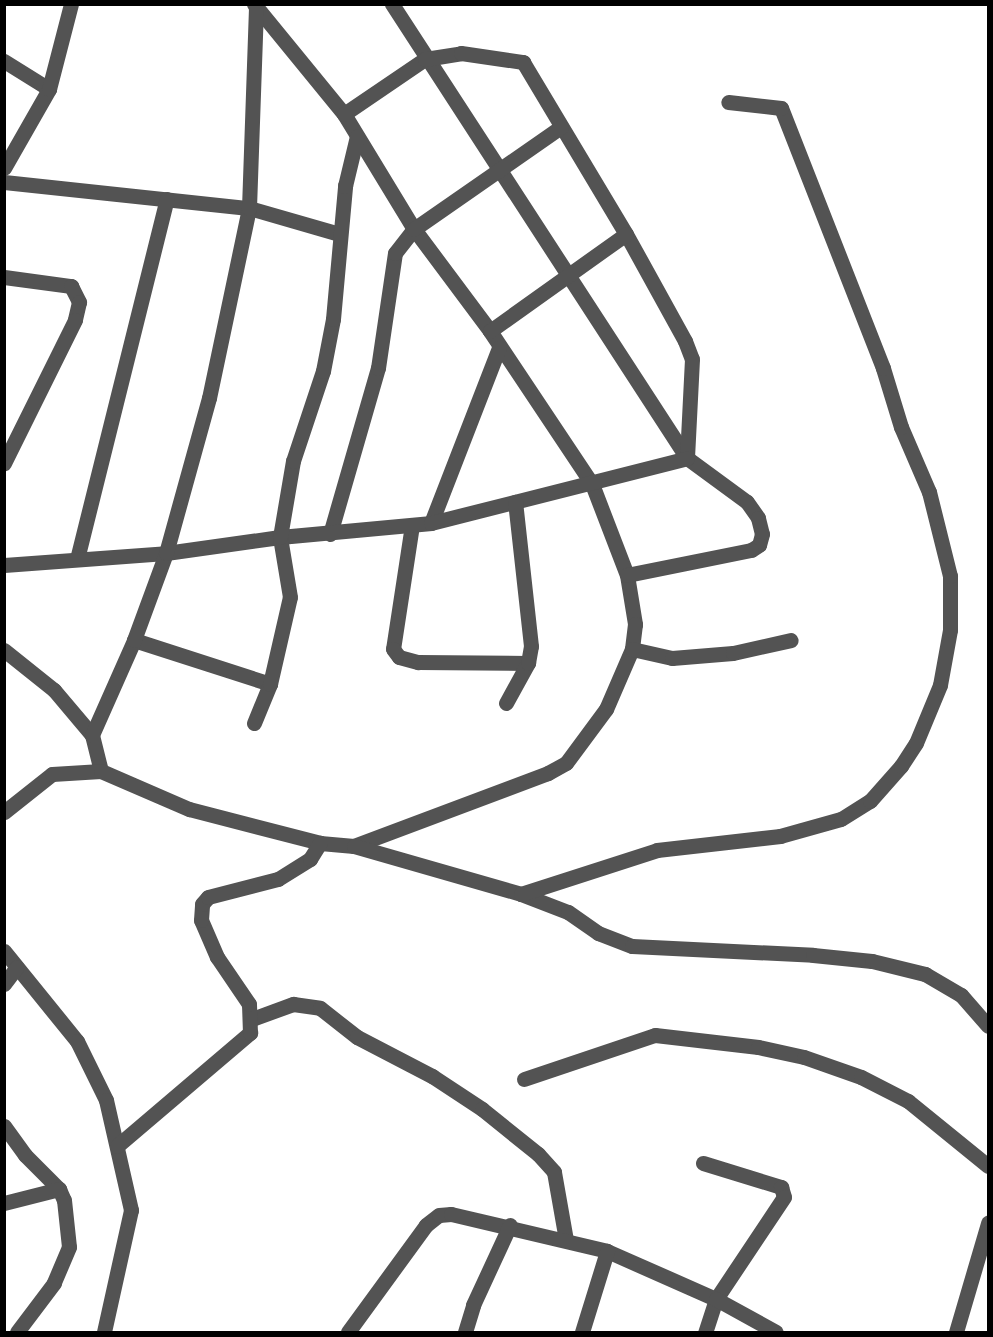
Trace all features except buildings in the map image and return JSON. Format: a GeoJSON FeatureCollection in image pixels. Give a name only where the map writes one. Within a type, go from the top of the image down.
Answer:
{"type":"FeatureCollection","features":[{"type":"Feature","properties":{"kind":"street"},"geometry":{"type":"LineString","coordinates":[[4,168],[49,89],[71,4]]}},
{"type":"Feature","properties":{"kind":"street"},"geometry":{"type":"LineString","coordinates":[[392,4],[425,59],[687,458],[747,502],[760,525],[759,545],[738,554],[627,575]]}},
{"type":"Feature","properties":{"kind":"street"},"geometry":{"type":"LineString","coordinates":[[255,7],[291,46],[344,114],[414,229],[490,331],[499,348],[592,484],[627,575],[635,624],[632,649],[606,709],[566,763],[548,773],[354,846]]}},
{"type":"Feature","properties":{"kind":"street"},"geometry":{"type":"LineString","coordinates":[[92,735],[134,640],[166,553],[209,398],[249,208],[255,7]]}},
{"type":"Feature","properties":{"kind":"street"},"geometry":{"type":"LineString","coordinates":[[344,114],[425,59],[461,53],[522,63],[626,234],[692,358],[687,458]]}},
{"type":"Feature","properties":{"kind":"street"},"geometry":{"type":"LineString","coordinates":[[4,62],[49,89]]}},
{"type":"Feature","properties":{"kind":"street"},"geometry":{"type":"LineString","coordinates":[[520,894],[657,850],[780,836],[841,819],[870,801],[902,766],[916,743],[940,685],[950,630],[950,576],[929,492],[901,427],[883,368],[781,108],[728,102]]}},
{"type":"Feature","properties":{"kind":"street"},"geometry":{"type":"LineString","coordinates":[[330,534],[378,368],[395,253],[414,229],[561,127]]}},
{"type":"Feature","properties":{"kind":"street"},"geometry":{"type":"LineString","coordinates":[[254,723],[270,684],[290,597],[280,537],[293,461],[329,340],[339,234],[357,136]]}},
{"type":"Feature","properties":{"kind":"street"},"geometry":{"type":"LineString","coordinates":[[4,182],[249,208],[339,234]]}},
{"type":"Feature","properties":{"kind":"street"},"geometry":{"type":"LineString","coordinates":[[77,559],[167,199]]}},
{"type":"Feature","properties":{"kind":"street"},"geometry":{"type":"LineString","coordinates":[[490,331],[626,234]]}},
{"type":"Feature","properties":{"kind":"street"},"geometry":{"type":"LineString","coordinates":[[4,277],[71,286],[79,302],[75,320],[4,464]]}},
{"type":"Feature","properties":{"kind":"street"},"geometry":{"type":"LineString","coordinates":[[431,523],[499,348]]}},
{"type":"Feature","properties":{"kind":"street"},"geometry":{"type":"LineString","coordinates":[[4,565],[166,553],[280,537],[431,523],[592,484],[687,458]]}},
{"type":"Feature","properties":{"kind":"street"},"geometry":{"type":"LineString","coordinates":[[506,703],[528,663],[531,646],[515,502]]}},
{"type":"Feature","properties":{"kind":"street"},"geometry":{"type":"LineString","coordinates":[[412,525],[393,649],[399,657],[418,662],[528,663]]}},
{"type":"Feature","properties":{"kind":"street"},"geometry":{"type":"LineString","coordinates":[[134,640],[270,684]]}},
{"type":"Feature","properties":{"kind":"street"},"geometry":{"type":"LineString","coordinates":[[632,649],[672,658],[733,653],[790,640]]}},
{"type":"Feature","properties":{"kind":"street"},"geometry":{"type":"LineString","coordinates":[[4,650],[54,690],[92,735],[101,771]]}},
{"type":"Feature","properties":{"kind":"street"},"geometry":{"type":"LineString","coordinates":[[4,812],[52,774],[101,771],[189,809],[320,843],[354,846],[520,894],[568,912],[598,933],[632,946],[813,955],[872,962],[926,974],[961,995],[988,1026]]}},
{"type":"Feature","properties":{"kind":"street"},"geometry":{"type":"LineString","coordinates":[[117,1146],[219,1062],[250,1033],[252,1019],[249,1004],[217,957],[201,920],[202,904],[208,897],[278,879],[310,859],[320,843]]}},
{"type":"Feature","properties":{"kind":"street"},"geometry":{"type":"LineString","coordinates":[[4,951],[77,1041],[106,1100],[131,1210],[104,1332]]}},
{"type":"Feature","properties":{"kind":"street"},"geometry":{"type":"LineString","coordinates":[[4,984],[17,967]]}},
{"type":"Feature","properties":{"kind":"street"},"geometry":{"type":"LineString","coordinates":[[252,1019],[293,1004],[320,1008],[357,1037],[432,1076],[482,1109],[538,1154],[554,1172],[566,1240]]}},
{"type":"Feature","properties":{"kind":"street"},"geometry":{"type":"LineString","coordinates":[[524,1079],[655,1035],[758,1047],[804,1057],[861,1077],[908,1101],[988,1166]]}},
{"type":"Feature","properties":{"kind":"street"},"geometry":{"type":"LineString","coordinates":[[4,1126],[25,1155],[59,1190],[64,1200],[69,1247],[54,1283],[17,1332]]}},
{"type":"Feature","properties":{"kind":"street"},"geometry":{"type":"LineString","coordinates":[[703,1163],[781,1187],[784,1192],[781,1204],[716,1299],[705,1332]]}},
{"type":"Feature","properties":{"kind":"street"},"geometry":{"type":"LineString","coordinates":[[4,1203],[59,1190]]}},
{"type":"Feature","properties":{"kind":"street"},"geometry":{"type":"LineString","coordinates":[[348,1332],[431,1220],[451,1214],[510,1225],[606,1251],[716,1299],[776,1332]]}},
{"type":"Feature","properties":{"kind":"street"},"geometry":{"type":"LineString","coordinates":[[956,1332],[988,1223]]}},
{"type":"Feature","properties":{"kind":"street"},"geometry":{"type":"LineString","coordinates":[[465,1332],[473,1305],[510,1225]]}},
{"type":"Feature","properties":{"kind":"street"},"geometry":{"type":"LineString","coordinates":[[582,1332],[606,1251]]}}]}
